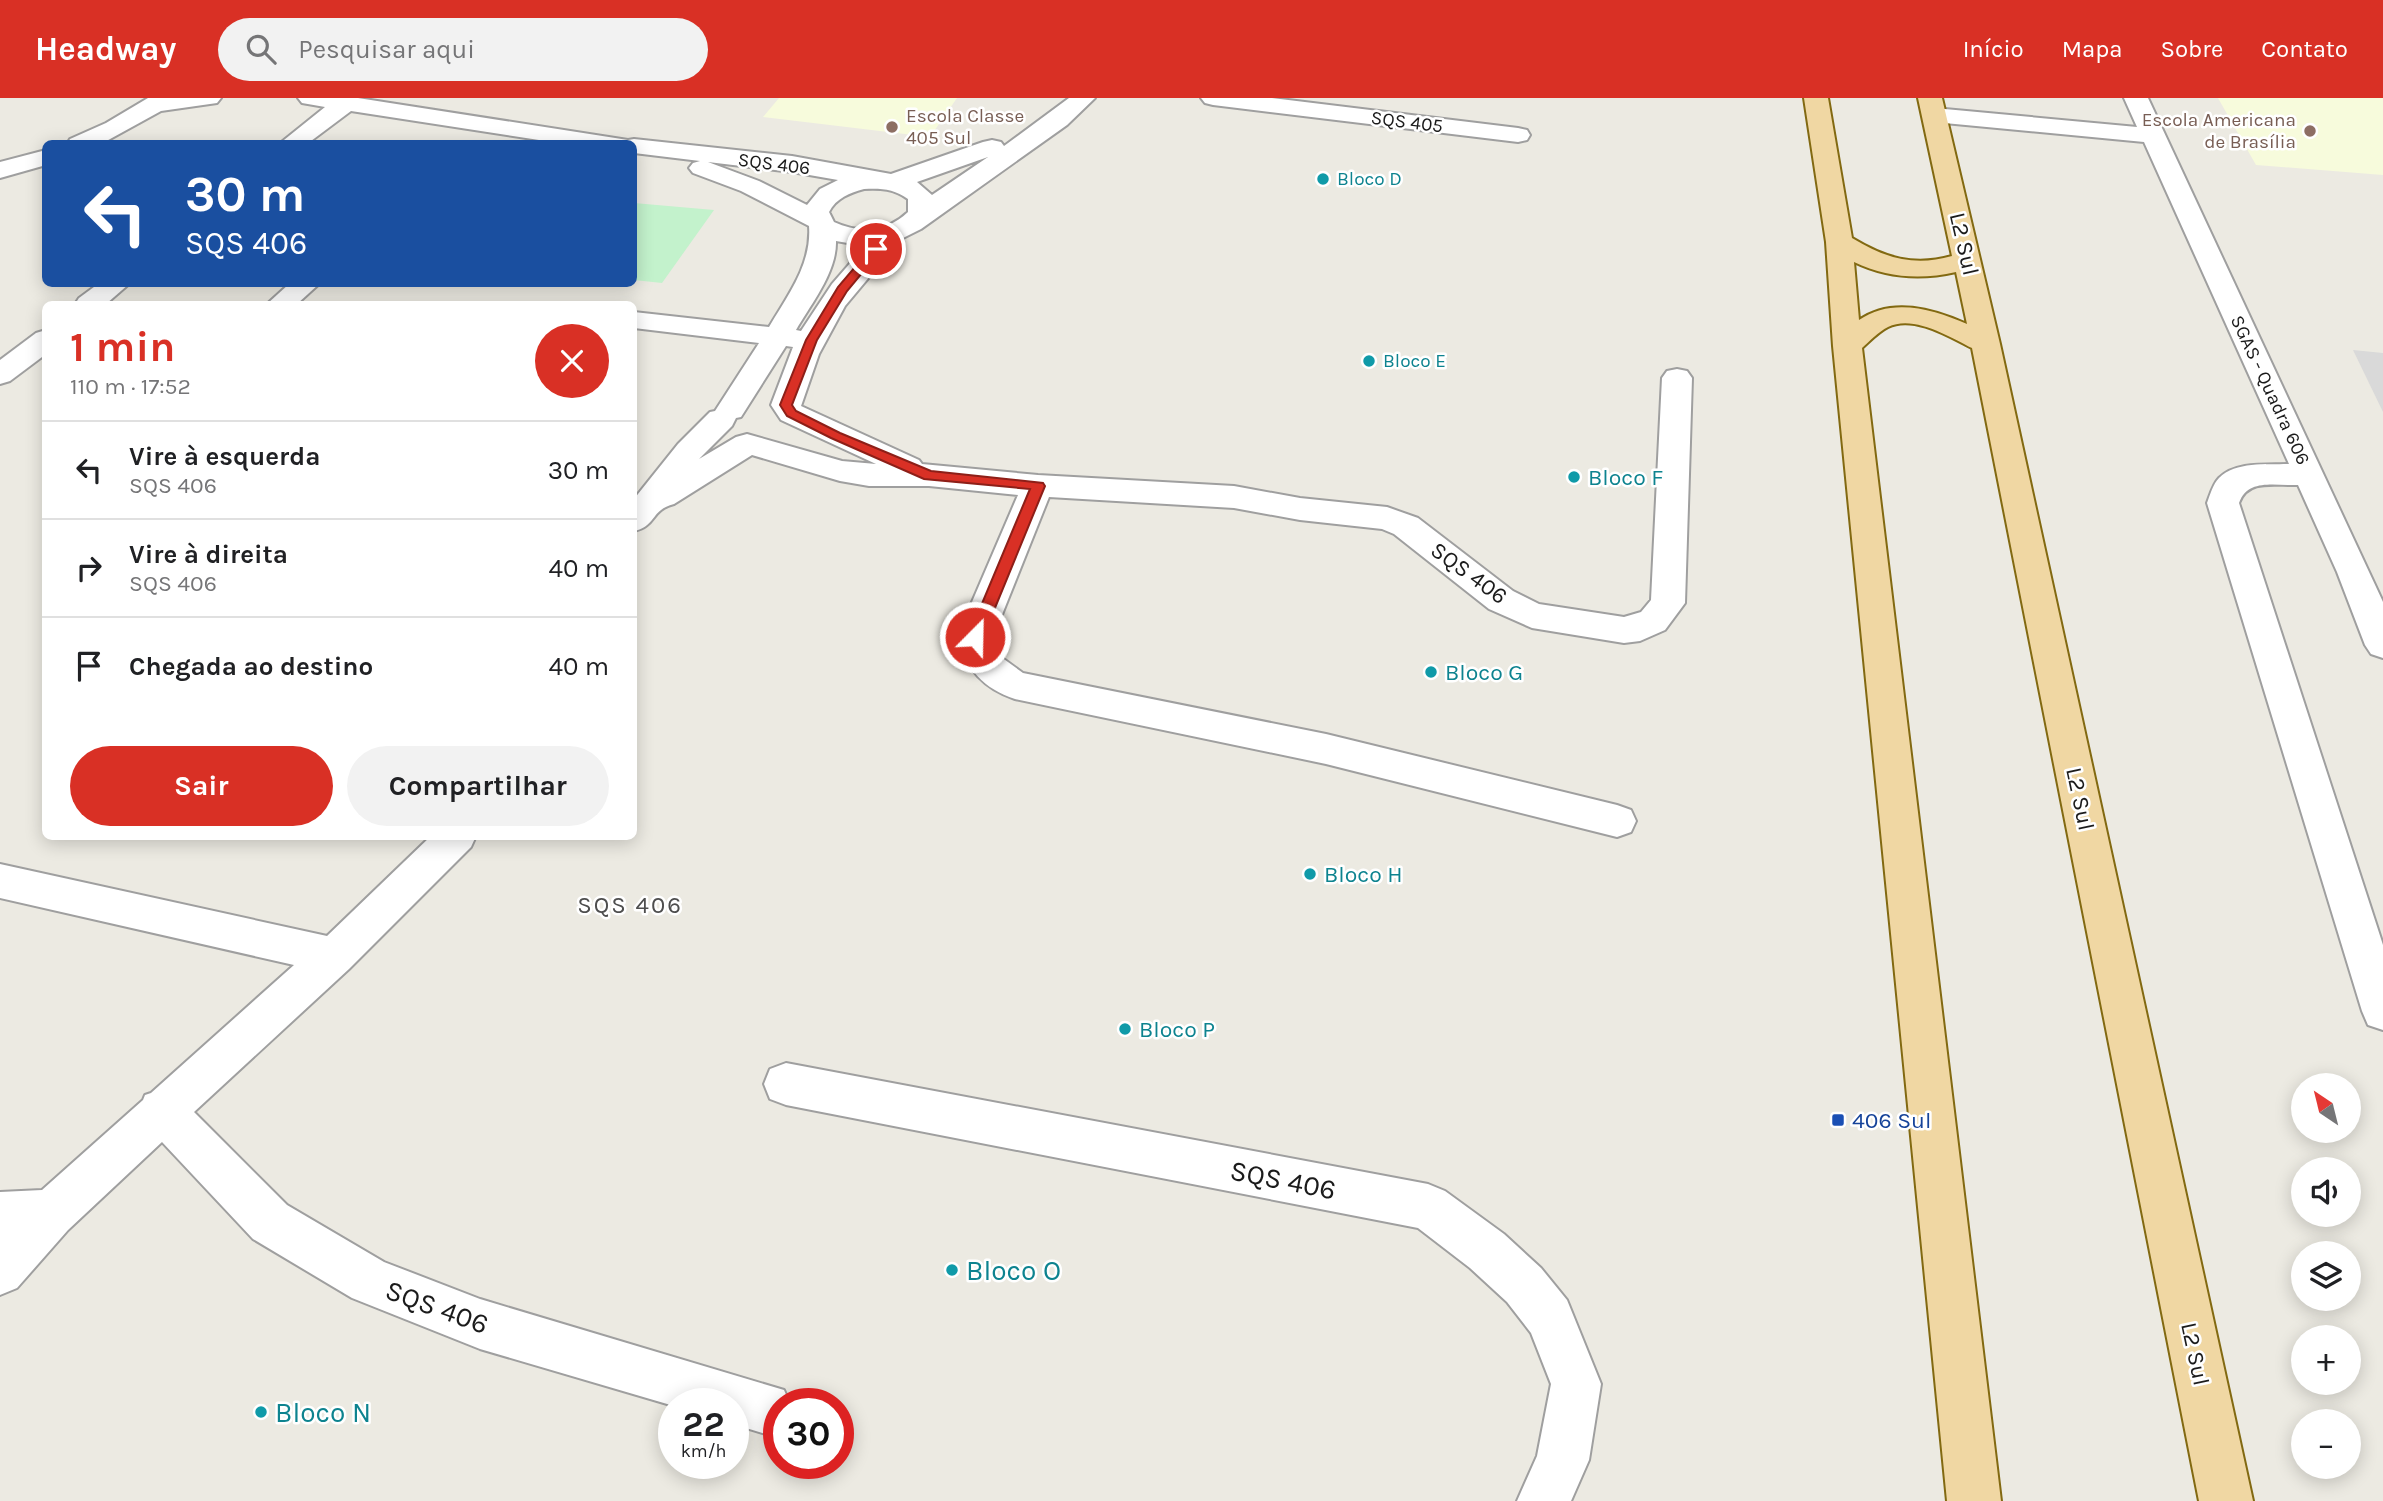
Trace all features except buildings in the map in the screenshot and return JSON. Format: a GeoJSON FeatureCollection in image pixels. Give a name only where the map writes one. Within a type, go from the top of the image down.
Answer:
{"type":"FeatureCollection","features":[{"type":"Feature","properties":{"kind":"main road"},"geometry":{"type":"LineString","coordinates":[[1816,98],[1839,242],[1847,346],[1973,1501]]}},
{"type":"Feature","properties":{"kind":"main road","name":"L2 Sul"},"geometry":{"type":"LineString","coordinates":[[1932,106],[1986,344],[2226,1501]]}},
{"type":"Feature","properties":{"kind":"main road"},"geometry":{"type":"LineString","coordinates":[[1839,242],[1861,256],[1904,269],[1937,270],[1967,260]]}},
{"type":"Feature","properties":{"kind":"main road"},"geometry":{"type":"LineString","coordinates":[[1847,346],[1878,320],[1912,317],[1949,324],[1986,344]]}},
{"type":"Feature","properties":{"kind":"street"},"geometry":{"type":"LineString","coordinates":[[88,140],[115,128],[161,101],[209,98]]}},
{"type":"Feature","properties":{"kind":"street"},"geometry":{"type":"LineString","coordinates":[[789,409],[774,400],[743,402],[725,414],[720,430],[726,438],[750,444],[770,441],[783,433],[791,424],[789,409],[811,340],[842,290],[862,264],[891,234],[915,222],[921,214],[1058,120],[1083,98]]}},
{"type":"Feature","properties":{"kind":"street","name":"SQS 405"},"geometry":{"type":"LineString","coordinates":[[1213,98],[1518,135]]}},
{"type":"Feature","properties":{"kind":"street","name":"SGAS - Quadra 606"},"geometry":{"type":"LineString","coordinates":[[2136,98],[2354,572],[2383,645]]}},
{"type":"Feature","properties":{"kind":"street"},"geometry":{"type":"LineString","coordinates":[[296,121],[345,104]]}},
{"type":"Feature","properties":{"kind":"street"},"geometry":{"type":"LineString","coordinates":[[296,121],[345,104],[460,133],[552,132],[596,140]]}},
{"type":"Feature","properties":{"kind":"street"},"geometry":{"type":"LineString","coordinates":[[1932,106],[2154,136]]}},
{"type":"Feature","properties":{"kind":"street"},"geometry":{"type":"LineString","coordinates":[[640,513],[681,461],[725,414],[778,336],[811,280],[823,250],[816,212],[826,196],[849,185],[886,181],[976,154],[1058,120]]}},
{"type":"Feature","properties":{"kind":"street"},"geometry":{"type":"LineString","coordinates":[[523,140],[552,132]]}},
{"type":"Feature","properties":{"kind":"street","name":"SQS 406"},"geometry":{"type":"LineString","coordinates":[[637,147],[792,164],[886,181]]}},
{"type":"Feature","properties":{"kind":"street","name":"SQS 406"},"geometry":{"type":"LineString","coordinates":[[669,152],[715,174],[750,186],[845,237],[891,234]]}},
{"type":"Feature","properties":{"kind":"street"},"geometry":{"type":"LineString","coordinates":[[0,170],[42,158]]}},
{"type":"Feature","properties":{"kind":"street"},"geometry":{"type":"LineString","coordinates":[[0,181],[42,159]]}},
{"type":"Feature","properties":{"kind":"street"},"geometry":{"type":"LineString","coordinates":[[886,181],[915,191],[921,197],[921,214]]}},
{"type":"Feature","properties":{"kind":"street"},"geometry":{"type":"LineString","coordinates":[[93,301],[111,287]]}},
{"type":"Feature","properties":{"kind":"street"},"geometry":{"type":"LineString","coordinates":[[285,301],[301,287]]}},
{"type":"Feature","properties":{"kind":"street"},"geometry":{"type":"LineString","coordinates":[[637,320],[811,340]]}},
{"type":"Feature","properties":{"kind":"street"},"geometry":{"type":"LineString","coordinates":[[0,375],[42,342]]}},
{"type":"Feature","properties":{"kind":"street","name":"SQS 406"},"geometry":{"type":"LineString","coordinates":[[750,444],[840,471],[869,475],[929,475],[1038,486],[1234,497],[1300,509],[1387,518],[1406,526],[1501,600],[1532,615],[1624,630],[1640,628],[1662,613],[1668,603],[1677,377]]}},
{"type":"Feature","properties":{"kind":"street","name":"SQS 406"},"geometry":{"type":"LineString","coordinates":[[789,409],[859,446],[929,475]]}},
{"type":"Feature","properties":{"kind":"street"},"geometry":{"type":"LineString","coordinates":[[640,513],[750,444]]}},
{"type":"Feature","properties":{"kind":"street"},"geometry":{"type":"LineString","coordinates":[[2309,474],[2246,476],[2230,485],[2223,503],[2383,1011]]}},
{"type":"Feature","properties":{"kind":"street"},"geometry":{"type":"LineString","coordinates":[[1038,486],[975,637],[979,654],[997,676],[1015,685],[1326,749],[1617,821]]}},
{"type":"Feature","properties":{"kind":"street"},"geometry":{"type":"LineString","coordinates":[[0,1271],[51,1213],[334,956],[453,840]]}},
{"type":"Feature","properties":{"kind":"street"},"geometry":{"type":"LineString","coordinates":[[0,881],[334,956]]}},
{"type":"Feature","properties":{"kind":"street","name":"SQS 406"},"geometry":{"type":"LineString","coordinates":[[786,1084],[1428,1208],[1487,1251],[1524,1285],[1550,1317],[1576,1384],[1563,1460],[1544,1501]]}},
{"type":"Feature","properties":{"kind":"street","name":"SQS 406"},"geometry":{"type":"LineString","coordinates":[[162,1110],[270,1222],[369,1281],[480,1324],[763,1407]]}},
{"type":"Feature","properties":{"kind":"street"},"geometry":{"type":"LineString","coordinates":[[0,1215],[51,1213]]}},
{"type":"Feature","properties":{"kind":"shaded area","name":"Escola Classe 405 Sul"},"geometry":{"type":"Polygon","coordinates":[[[779,98],[957,98],[930,137],[763,117],[779,98]]]}},
{"type":"Feature","properties":{"kind":"shaded area","name":"Escola Americana de Brasília"},"geometry":{"type":"Polygon","coordinates":[[[2218,98],[2383,98],[2383,175],[2256,165],[2218,98]]]}},
{"type":"Feature","properties":{"kind":"shaded area"},"geometry":{"type":"Polygon","coordinates":[[[637,203],[714,210],[662,283],[637,280],[637,203]]]}},
{"type":"Feature","properties":{"kind":"shaded area"},"geometry":{"type":"Polygon","coordinates":[[[2353,350],[2383,353],[2383,412],[2353,350]]]}},
{"type":"Feature","properties":{"kind":"place","name":"Escola Classe 405 Sul"},"geometry":{"type":"Point","coordinates":[892,127]}},
{"type":"Feature","properties":{"kind":"place","name":"Escola Americana de Brasília"},"geometry":{"type":"Point","coordinates":[2310,131]}},
{"type":"Feature","properties":{"kind":"place","name":"Bloco D"},"geometry":{"type":"Point","coordinates":[1323,179]}},
{"type":"Feature","properties":{"kind":"place","name":"Bloco E"},"geometry":{"type":"Point","coordinates":[1369,361]}},
{"type":"Feature","properties":{"kind":"place","name":"Bloco F"},"geometry":{"type":"Point","coordinates":[1574,477]}},
{"type":"Feature","properties":{"kind":"place","name":"Bloco G"},"geometry":{"type":"Point","coordinates":[1431,672]}},
{"type":"Feature","properties":{"kind":"place","name":"Bloco H"},"geometry":{"type":"Point","coordinates":[1310,874]}},
{"type":"Feature","properties":{"kind":"place","name":"Bloco P"},"geometry":{"type":"Point","coordinates":[1125,1029]}},
{"type":"Feature","properties":{"kind":"place","name":"406 Sul"},"geometry":{"type":"Point","coordinates":[1838,1120]}},
{"type":"Feature","properties":{"kind":"place","name":"Bloco O"},"geometry":{"type":"Point","coordinates":[952,1270]}},
{"type":"Feature","properties":{"kind":"place","name":"Bloco N"},"geometry":{"type":"Point","coordinates":[261,1412]}},
{"type":"Feature","properties":{"kind":"district","name":"SQS 406"},"geometry":{"type":"Point","coordinates":[630,905]}},
{"type":"Feature","properties":{"kind":"route"},"geometry":{"type":"LineString","coordinates":[[876,249],[842,290],[811,340],[786,405],[792,413],[836,436],[929,475],[1038,486],[975,637]]}}]}
